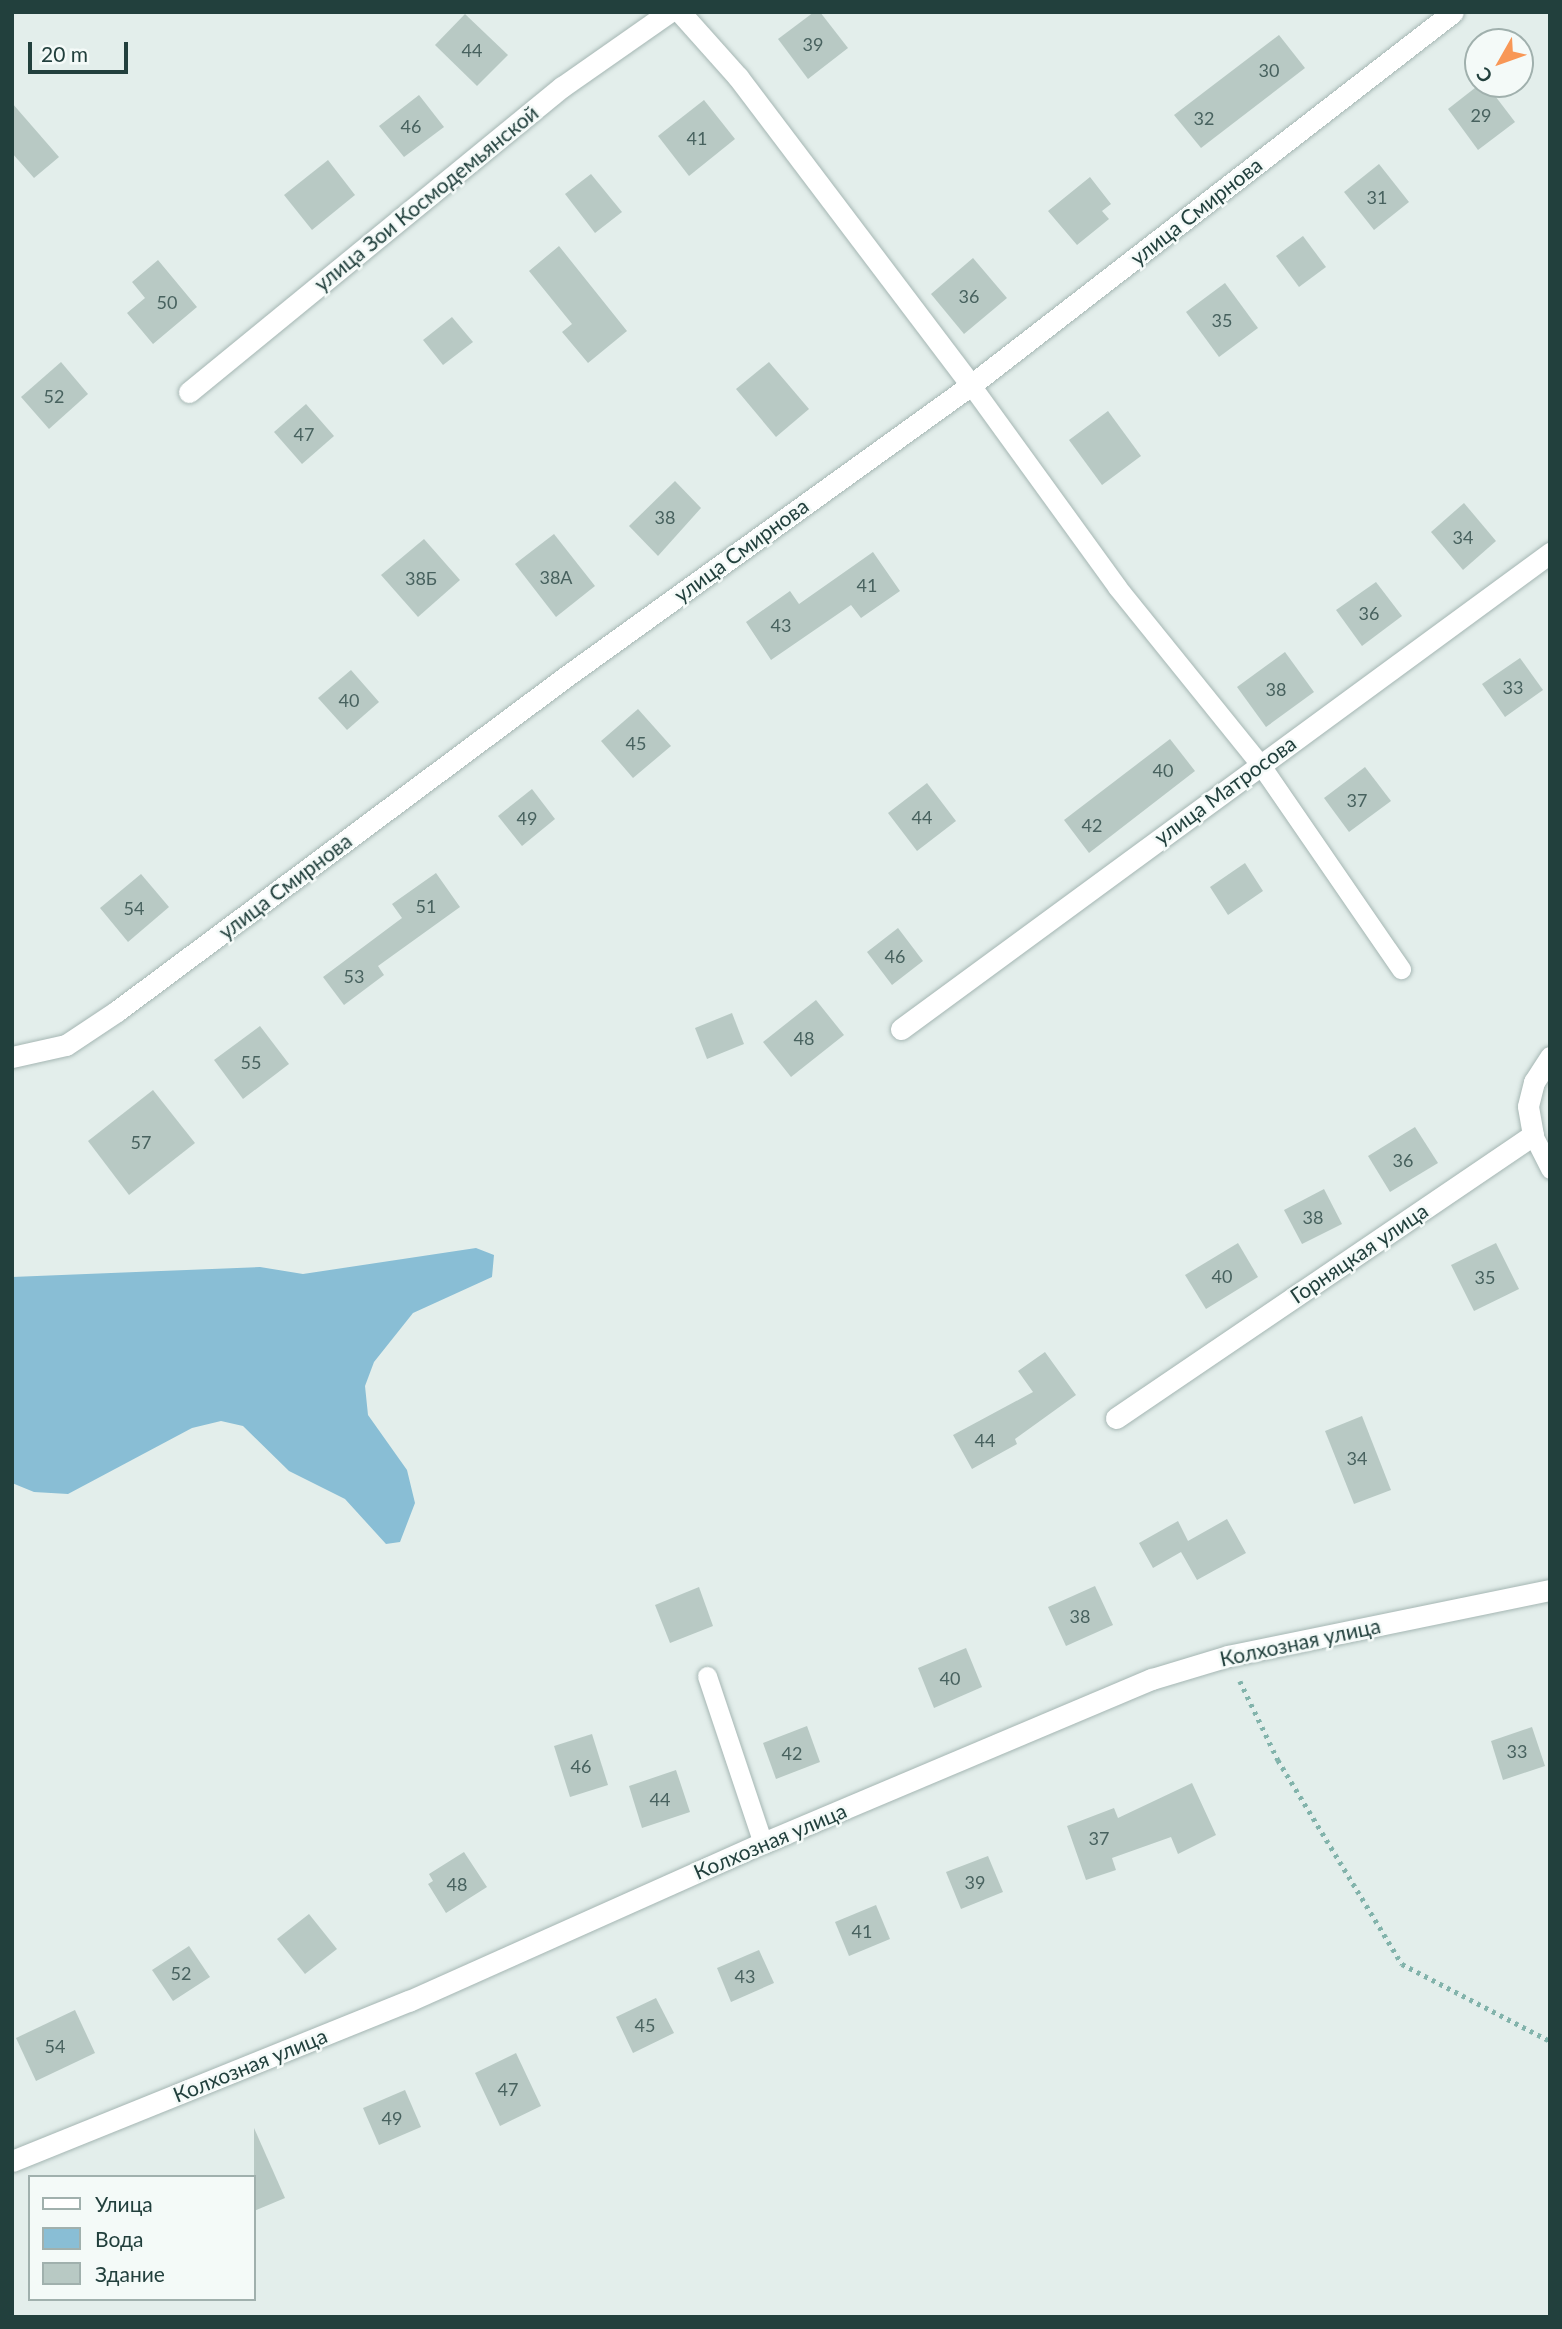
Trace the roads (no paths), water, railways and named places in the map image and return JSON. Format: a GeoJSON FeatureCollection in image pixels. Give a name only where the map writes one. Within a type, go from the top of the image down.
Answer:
{"type":"FeatureCollection","features":[{"type":"Feature","properties":{"kind":"street","name":"улица Зои Космодемьянской"},"geometry":{"type":"LineString","coordinates":[[189,391],[552,96],[669,12]]}},
{"type":"Feature","properties":{"kind":"street"},"geometry":{"type":"LineString","coordinates":[[680,12],[738,77],[971,385]]}},
{"type":"Feature","properties":{"kind":"street","name":"улица Смирнова"},"geometry":{"type":"LineString","coordinates":[[12,1057],[66,1045],[117,1011],[564,678],[971,385],[1453,12]]}},
{"type":"Feature","properties":{"kind":"street","name":"улица Матросова"},"geometry":{"type":"LineString","coordinates":[[901,1029],[1550,554]]}},
{"type":"Feature","properties":{"kind":"street"},"geometry":{"type":"LineString","coordinates":[[1533,1135],[1528,1106],[1534,1082],[1550,1057]]}},
{"type":"Feature","properties":{"kind":"street","name":"Горняцкая улица"},"geometry":{"type":"LineString","coordinates":[[1116,1418],[1533,1135]]}},
{"type":"Feature","properties":{"kind":"street","name":"Колхозная улица"},"geometry":{"type":"LineString","coordinates":[[12,2161],[410,2001],[762,1843],[1152,1679],[1228,1656],[1550,1590]]}},
{"type":"Feature","properties":{"kind":"lane"},"geometry":{"type":"LineString","coordinates":[[971,385],[1117,587],[1260,764],[1401,969]]}},
{"type":"Feature","properties":{"kind":"lane"},"geometry":{"type":"LineString","coordinates":[[1533,1135],[1550,1169]]}},
{"type":"Feature","properties":{"kind":"lane"},"geometry":{"type":"LineString","coordinates":[[707,1676],[762,1843]]}},
{"type":"Feature","properties":{"kind":"water"},"geometry":{"type":"Polygon","coordinates":[[[476,1248],[494,1255],[492,1277],[413,1313],[374,1362],[365,1386],[368,1415],[407,1470],[415,1503],[400,1542],[386,1544],[345,1499],[289,1471],[243,1426],[221,1421],[192,1428],[68,1494],[34,1492],[12,1483],[12,1277],[260,1267],[303,1274],[476,1248]]]}}]}
